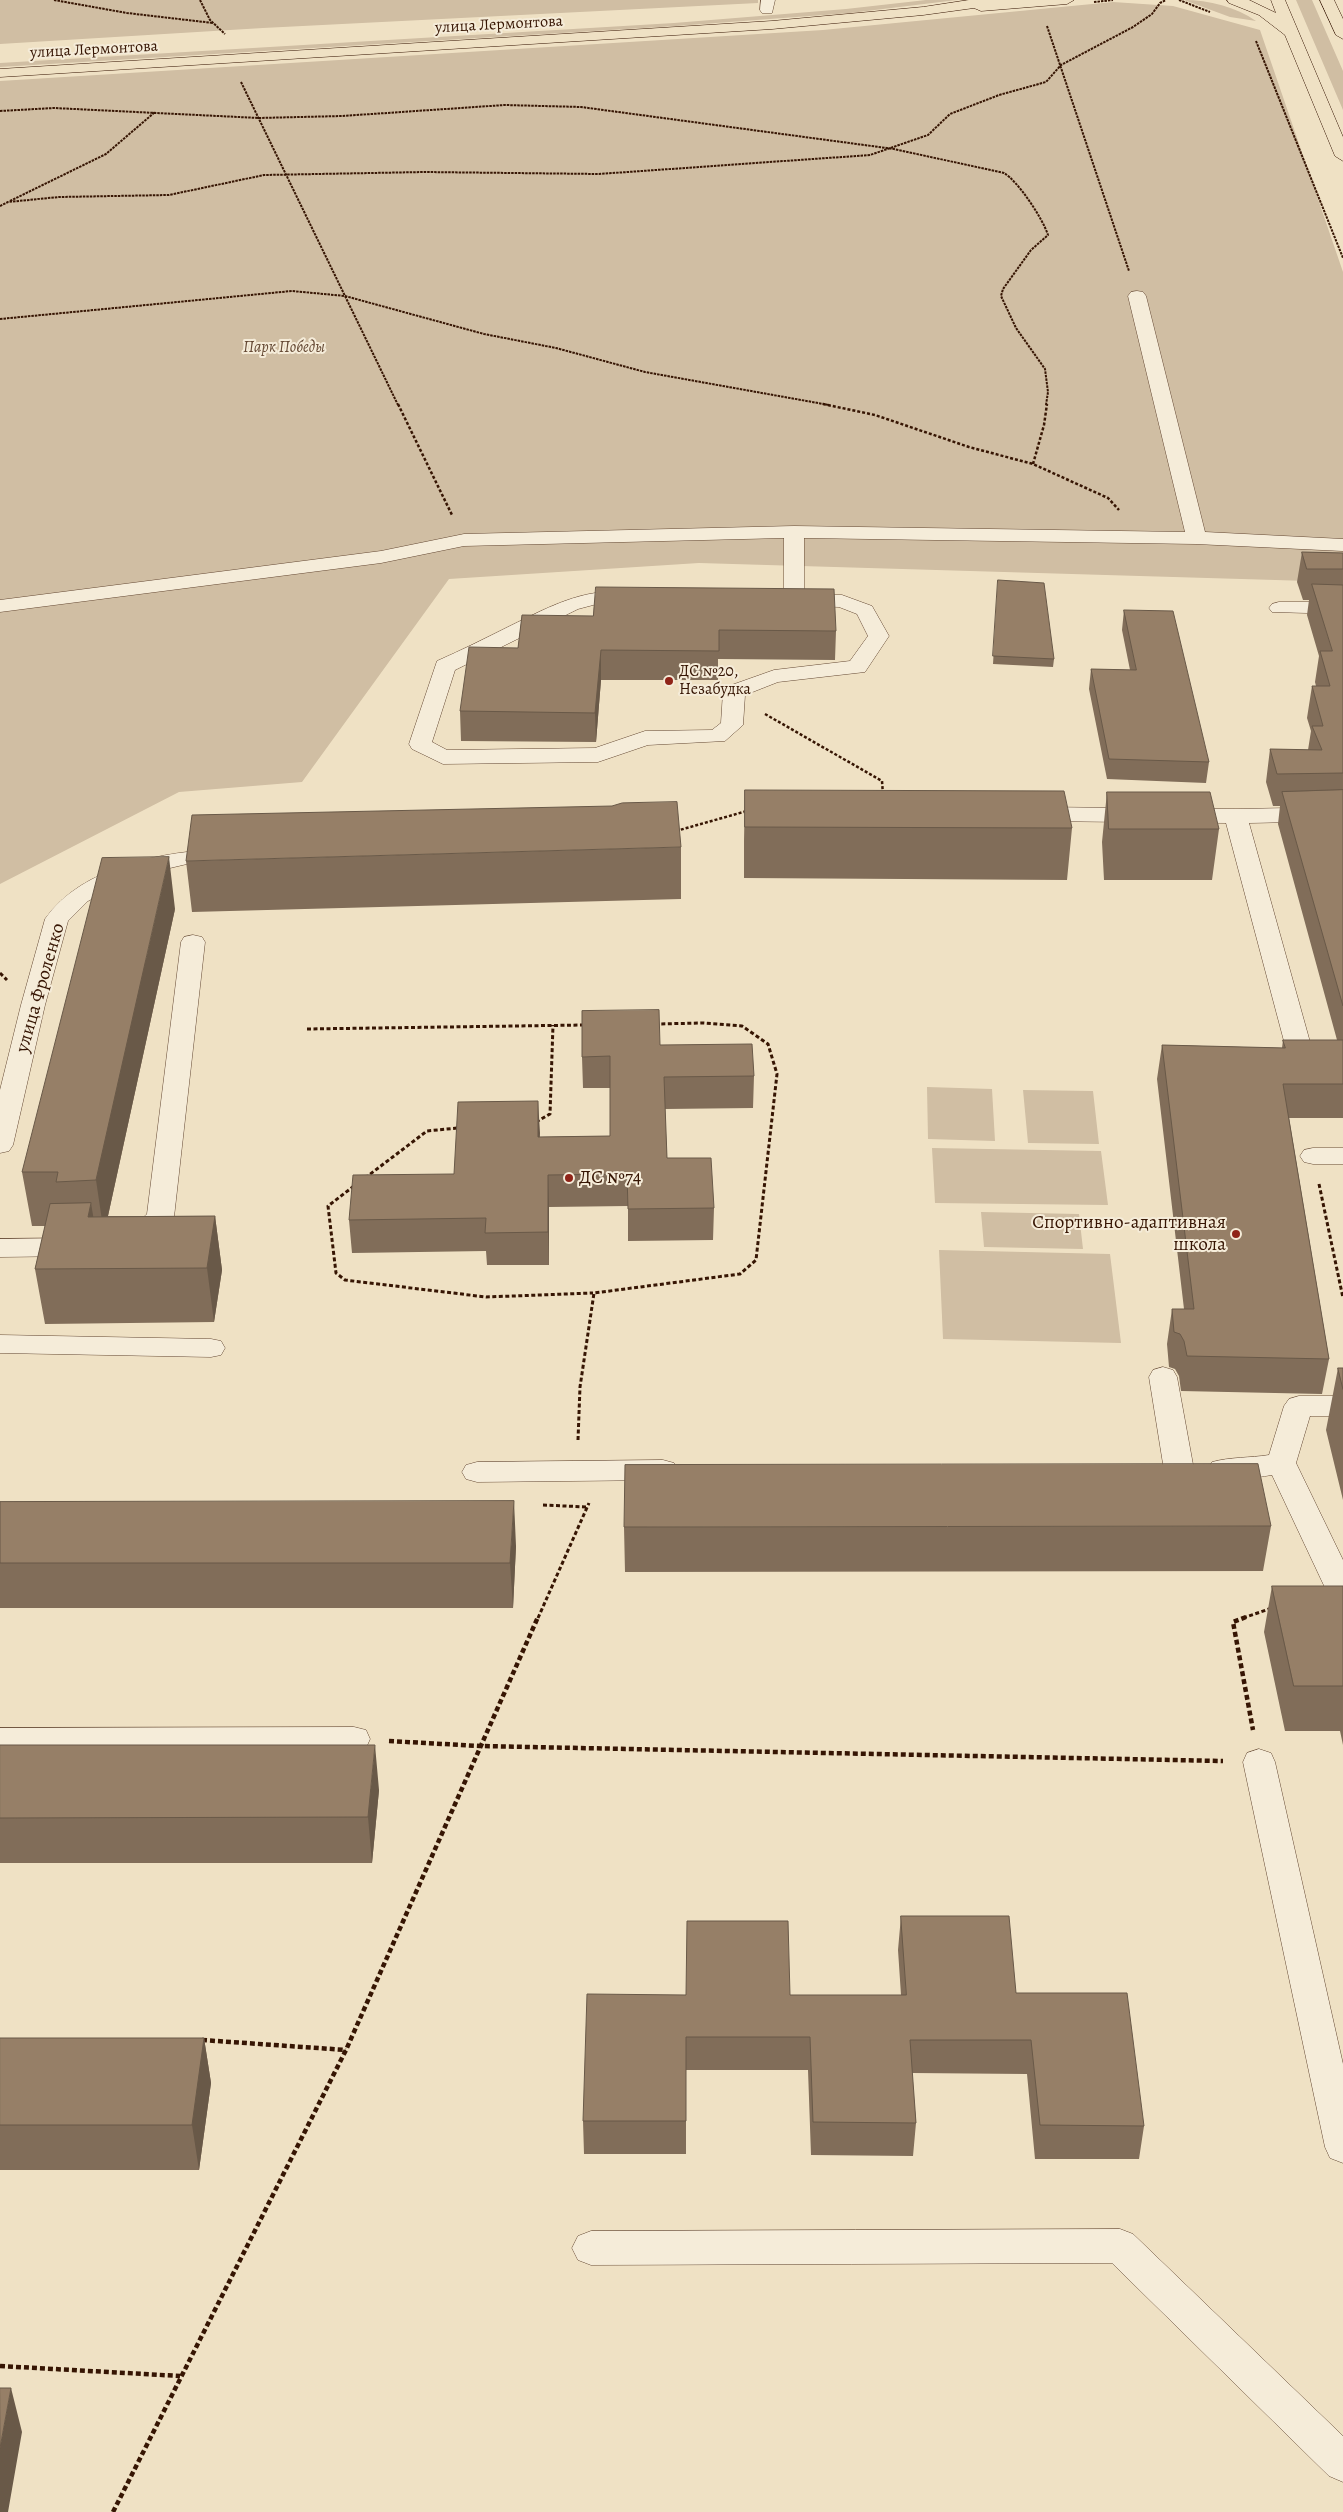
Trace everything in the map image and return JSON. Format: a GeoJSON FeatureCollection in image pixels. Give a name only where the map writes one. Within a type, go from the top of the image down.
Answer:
{"type":"FeatureCollection","features":[{"type":"Feature","properties":{"kind":"main road","name":"улица Лермонтова"},"geometry":{"type":"LineString","coordinates":[[0,73],[680,32],[855,18],[998,0]]}},
{"type":"Feature","properties":{"kind":"main road"},"geometry":{"type":"LineString","coordinates":[[855,18],[1067,0]]}},
{"type":"Feature","properties":{"kind":"main road"},"geometry":{"type":"LineString","coordinates":[[1234,0],[1266,12],[1282,22],[1293,35]]}},
{"type":"Feature","properties":{"kind":"main road"},"geometry":{"type":"LineString","coordinates":[[1278,0],[1343,156]]}},
{"type":"Feature","properties":{"kind":"main road"},"geometry":{"type":"LineString","coordinates":[[1328,0],[1343,35]]}},
{"type":"Feature","properties":{"kind":"main road"},"geometry":{"type":"LineString","coordinates":[[823,6],[851,3]]}},
{"type":"Feature","properties":{"kind":"main road"},"geometry":{"type":"LineString","coordinates":[[763,7],[785,9]]}},
{"type":"Feature","properties":{"kind":"main road","name":"улица Лермонтова"},"geometry":{"type":"LineString","coordinates":[[382,34],[710,14]]}},
{"type":"Feature","properties":{"kind":"street"},"geometry":{"type":"LineString","coordinates":[[1137,296],[1196,538]]}},
{"type":"Feature","properties":{"kind":"street"},"geometry":{"type":"LineString","coordinates":[[656,599],[597,598],[571,604],[445,666],[420,744],[443,757],[598,755],[644,738],[717,736],[732,725],[734,692],[774,676],[857,667],[879,636],[865,610],[842,601],[784,600],[794,532]]}},
{"type":"Feature","properties":{"kind":"street"},"geometry":{"type":"LineString","coordinates":[[0,606],[381,557],[464,540],[794,532],[1196,538],[1343,545]]}},
{"type":"Feature","properties":{"kind":"street"},"geometry":{"type":"LineString","coordinates":[[1279,608],[1343,608]]}},
{"type":"Feature","properties":{"kind":"street"},"geometry":{"type":"LineString","coordinates":[[1012,814],[1236,816],[1343,814]]}},
{"type":"Feature","properties":{"kind":"street"},"geometry":{"type":"LineString","coordinates":[[1236,816],[1302,1060]]}},
{"type":"Feature","properties":{"kind":"street","name":"улица Фроленко"},"geometry":{"type":"LineString","coordinates":[[0,1145],[33,1005],[57,919],[80,896],[128,871],[186,857],[246,856]]}},
{"type":"Feature","properties":{"kind":"street"},"geometry":{"type":"LineString","coordinates":[[0,1248],[108,1245],[136,1239],[160,1217],[193,942]]}},
{"type":"Feature","properties":{"kind":"street"},"geometry":{"type":"LineString","coordinates":[[1313,1156],[1343,1156]]}},
{"type":"Feature","properties":{"kind":"street"},"geometry":{"type":"LineString","coordinates":[[0,1344],[212,1348]]}},
{"type":"Feature","properties":{"kind":"street"},"geometry":{"type":"LineString","coordinates":[[1163,1377],[1179,1470]]}},
{"type":"Feature","properties":{"kind":"street"},"geometry":{"type":"LineString","coordinates":[[1343,1406],[1299,1406],[1281,1463],[1343,1592]]}},
{"type":"Feature","properties":{"kind":"street"},"geometry":{"type":"LineString","coordinates":[[1149,1470],[1247,1469],[1281,1463]]}},
{"type":"Feature","properties":{"kind":"street"},"geometry":{"type":"LineString","coordinates":[[477,1472],[693,1470]]}},
{"type":"Feature","properties":{"kind":"street"},"geometry":{"type":"LineString","coordinates":[[0,1740],[354,1739]]}},
{"type":"Feature","properties":{"kind":"street"},"geometry":{"type":"LineString","coordinates":[[1259,1762],[1343,2147]]}},
{"type":"Feature","properties":{"kind":"street"},"geometry":{"type":"LineString","coordinates":[[591,2248],[1120,2246],[1343,2463]]}},
{"type":"Feature","properties":{"kind":"path"},"geometry":{"type":"LineString","coordinates":[[54,0],[84,7],[212,23]]}},
{"type":"Feature","properties":{"kind":"path"},"geometry":{"type":"LineString","coordinates":[[200,0],[212,23],[227,36]]}},
{"type":"Feature","properties":{"kind":"path"},"geometry":{"type":"LineString","coordinates":[[0,204],[59,197],[169,195],[264,175],[425,172],[618,173],[870,156],[894,149],[928,135],[950,114],[999,95],[1046,82],[1061,65],[1133,27],[1152,14],[1160,3],[1166,0]]}},
{"type":"Feature","properties":{"kind":"path"},"geometry":{"type":"LineString","coordinates":[[1179,0],[1213,14]]}},
{"type":"Feature","properties":{"kind":"path"},"geometry":{"type":"LineString","coordinates":[[1046,24],[1137,296]]}},
{"type":"Feature","properties":{"kind":"path"},"geometry":{"type":"LineString","coordinates":[[1256,41],[1343,258]]}},
{"type":"Feature","properties":{"kind":"path"},"geometry":{"type":"LineString","coordinates":[[233,58],[236,71],[464,540]]}},
{"type":"Feature","properties":{"kind":"path"},"geometry":{"type":"LineString","coordinates":[[0,111],[54,108],[259,118],[342,116],[506,105],[581,107],[894,149],[984,167],[1009,175],[1045,222],[1048,235],[1031,250],[1003,290],[1001,296],[1016,328],[1045,369],[1048,392],[1044,425],[1033,464]]}},
{"type":"Feature","properties":{"kind":"path"},"geometry":{"type":"LineString","coordinates":[[8,202],[106,154],[155,112]]}},
{"type":"Feature","properties":{"kind":"path"},"geometry":{"type":"LineString","coordinates":[[0,319],[292,291],[345,296],[484,334],[556,348],[645,372],[786,396],[875,415],[969,447],[1033,464],[1108,498],[1121,512]]}},
{"type":"Feature","properties":{"kind":"path"},"geometry":{"type":"LineString","coordinates":[[734,697],[882,780],[883,796]]}},
{"type":"Feature","properties":{"kind":"path"},"geometry":{"type":"LineString","coordinates":[[668,833],[750,810]]}},
{"type":"Feature","properties":{"kind":"path"},"geometry":{"type":"LineString","coordinates":[[466,1128],[427,1131],[328,1206],[336,1272],[345,1280],[486,1297],[594,1293],[740,1274],[756,1260],[777,1074],[768,1044],[742,1026],[703,1023],[646,1024]]}},
{"type":"Feature","properties":{"kind":"path"},"geometry":{"type":"LineString","coordinates":[[534,1123],[550,1114],[553,1025]]}},
{"type":"Feature","properties":{"kind":"path"},"geometry":{"type":"LineString","coordinates":[[306,1029],[590,1025]]}},
{"type":"Feature","properties":{"kind":"path"},"geometry":{"type":"LineString","coordinates":[[1313,1156],[1343,1298]]}},
{"type":"Feature","properties":{"kind":"path"},"geometry":{"type":"LineString","coordinates":[[113,2512],[346,2050],[480,1746],[590,1470],[580,1387],[594,1293]]}},
{"type":"Feature","properties":{"kind":"path"},"geometry":{"type":"LineString","coordinates":[[354,1739],[480,1746],[1259,1762],[1233,1622],[1277,1606]]}},
{"type":"Feature","properties":{"kind":"path"},"geometry":{"type":"LineString","coordinates":[[195,2039],[346,2050]]}},
{"type":"Feature","properties":{"kind":"path"},"geometry":{"type":"LineString","coordinates":[[0,2366],[180,2376]]}},
{"type":"Feature","properties":{"kind":"green space"},"geometry":{"type":"Polygon","coordinates":[[[0,0],[758,0],[758,3],[263,28],[0,44],[0,0]]]}},
{"type":"Feature","properties":{"kind":"green space"},"geometry":{"type":"Polygon","coordinates":[[[926,0],[957,0],[850,13],[676,26],[0,67],[0,63],[674,23],[846,9],[926,0]]]}},
{"type":"Feature","properties":{"kind":"green space"},"geometry":{"type":"Polygon","coordinates":[[[1184,0],[1222,5],[1256,21],[1230,17],[1184,0]]]}},
{"type":"Feature","properties":{"kind":"green space"},"geometry":{"type":"Polygon","coordinates":[[[1296,0],[1312,0],[1343,71],[1343,110],[1296,0]]]}},
{"type":"Feature","properties":{"kind":"green space","name":"Парк Победы"},"geometry":{"type":"Polygon","coordinates":[[[1113,2],[1173,6],[1260,30],[1343,272],[1343,582],[699,563],[449,579],[302,782],[179,792],[0,884],[0,81],[823,30],[1113,2]]]}},
{"type":"Feature","properties":{"kind":"green space"},"geometry":{"type":"Polygon","coordinates":[[[927,1087],[992,1089],[995,1141],[928,1139],[927,1087]]]}},
{"type":"Feature","properties":{"kind":"green space"},"geometry":{"type":"Polygon","coordinates":[[[1023,1090],[1093,1091],[1099,1144],[1028,1143],[1023,1090]]]}},
{"type":"Feature","properties":{"kind":"green space"},"geometry":{"type":"Polygon","coordinates":[[[932,1148],[1101,1151],[1108,1205],[935,1203],[932,1148]]]}},
{"type":"Feature","properties":{"kind":"green space"},"geometry":{"type":"Polygon","coordinates":[[[981,1212],[1079,1214],[1083,1249],[984,1247],[981,1212]]]}},
{"type":"Feature","properties":{"kind":"green space"},"geometry":{"type":"Polygon","coordinates":[[[939,1250],[1110,1254],[1121,1343],[943,1339],[939,1250]]]}},
{"type":"Feature","properties":{"kind":"building"},"geometry":{"type":"Polygon","coordinates":[[[1302,552],[1343,553],[1343,569],[1307,569],[1302,552]]]}},
{"type":"Feature","properties":{"kind":"building"},"geometry":{"type":"Polygon","coordinates":[[[998,580],[1044,583],[1054,659],[993,656],[998,580]]]}},
{"type":"Feature","properties":{"kind":"building"},"geometry":{"type":"Polygon","coordinates":[[[1312,584],[1343,585],[1343,773],[1277,774],[1270,749],[1322,750],[1312,726],[1323,726],[1312,686],[1330,686],[1320,651],[1332,651],[1312,584]]]}},
{"type":"Feature","properties":{"kind":"building"},"geometry":{"type":"Polygon","coordinates":[[[596,587],[834,589],[836,631],[719,630],[719,651],[601,650],[595,713],[460,711],[469,647],[518,648],[522,615],[593,616],[596,587]]]}},
{"type":"Feature","properties":{"kind":"building"},"geometry":{"type":"Polygon","coordinates":[[[1124,610],[1173,611],[1209,762],[1109,759],[1091,669],[1136,670],[1124,610]]]}},
{"type":"Feature","properties":{"kind":"building"},"geometry":{"type":"Polygon","coordinates":[[[745,790],[1064,791],[1072,828],[745,827],[745,790]]]}},
{"type":"Feature","properties":{"kind":"building"},"geometry":{"type":"Polygon","coordinates":[[[1343,790],[1343,1006],[1282,792],[1343,790]]]}},
{"type":"Feature","properties":{"kind":"building"},"geometry":{"type":"Polygon","coordinates":[[[1107,792],[1210,792],[1219,829],[1109,829],[1107,792]]]}},
{"type":"Feature","properties":{"kind":"building"},"geometry":{"type":"Polygon","coordinates":[[[677,802],[681,847],[186,861],[192,815],[612,806],[622,803],[677,802]]]}},
{"type":"Feature","properties":{"kind":"building"},"geometry":{"type":"Polygon","coordinates":[[[169,857],[96,1180],[56,1182],[58,1172],[22,1172],[102,858],[169,857]]]}},
{"type":"Feature","properties":{"kind":"building"},"geometry":{"type":"Polygon","coordinates":[[[659,1010],[660,1045],[752,1044],[754,1076],[664,1077],[667,1158],[711,1158],[714,1208],[628,1209],[627,1174],[548,1175],[548,1232],[485,1233],[486,1218],[349,1220],[353,1175],[454,1174],[458,1102],[538,1101],[538,1137],[610,1136],[610,1056],[582,1057],[582,1011],[659,1010]]]}},
{"type":"Feature","properties":{"kind":"building","name":"Спортивно-адаптивная школа"},"geometry":{"type":"Polygon","coordinates":[[[1283,1040],[1343,1040],[1343,1084],[1283,1084],[1329,1359],[1187,1356],[1184,1341],[1180,1334],[1174,1332],[1172,1309],[1194,1309],[1162,1045],[1285,1048],[1283,1040]]]}},
{"type":"Feature","properties":{"kind":"building"},"geometry":{"type":"Polygon","coordinates":[[[91,1203],[88,1217],[215,1216],[207,1268],[35,1269],[50,1204],[91,1203]]]}},
{"type":"Feature","properties":{"kind":"building"},"geometry":{"type":"Polygon","coordinates":[[[1338,1368],[1343,1368],[1343,1389],[1338,1368]]]}},
{"type":"Feature","properties":{"kind":"building"},"geometry":{"type":"Polygon","coordinates":[[[1258,1464],[1271,1526],[624,1527],[625,1465],[1258,1464]]]}},
{"type":"Feature","properties":{"kind":"building"},"geometry":{"type":"Polygon","coordinates":[[[514,1501],[510,1563],[0,1563],[0,1502],[514,1501]]]}},
{"type":"Feature","properties":{"kind":"building"},"geometry":{"type":"Polygon","coordinates":[[[1272,1586],[1343,1586],[1343,1686],[1294,1686],[1272,1586]]]}},
{"type":"Feature","properties":{"kind":"building"},"geometry":{"type":"Polygon","coordinates":[[[0,1745],[375,1745],[368,1817],[0,1818],[0,1745]]]}},
{"type":"Feature","properties":{"kind":"building"},"geometry":{"type":"Polygon","coordinates":[[[901,1916],[1009,1916],[1016,1993],[1127,1993],[1144,2126],[1040,2125],[1031,2040],[910,2040],[916,2123],[813,2122],[810,2037],[686,2037],[686,2121],[583,2121],[587,1994],[686,1995],[687,1921],[788,1921],[790,1995],[906,1995],[901,1916]]]}},
{"type":"Feature","properties":{"kind":"building"},"geometry":{"type":"Polygon","coordinates":[[[0,2038],[204,2038],[192,2125],[0,2125],[0,2038]]]}},
{"type":"Feature","properties":{"kind":"building"},"geometry":{"type":"Polygon","coordinates":[[[0,2388],[11,2388],[0,2448],[0,2388]]]}},
{"type":"Feature","properties":{"kind":"place","name":"ДС №20, Незабудка"},"geometry":{"type":"Point","coordinates":[669,681]}},
{"type":"Feature","properties":{"kind":"place","name":"ДС №74"},"geometry":{"type":"Point","coordinates":[569,1178]}},
{"type":"Feature","properties":{"kind":"place","name":"Спортивно-адаптивная школа"},"geometry":{"type":"Point","coordinates":[1236,1234]}}]}
